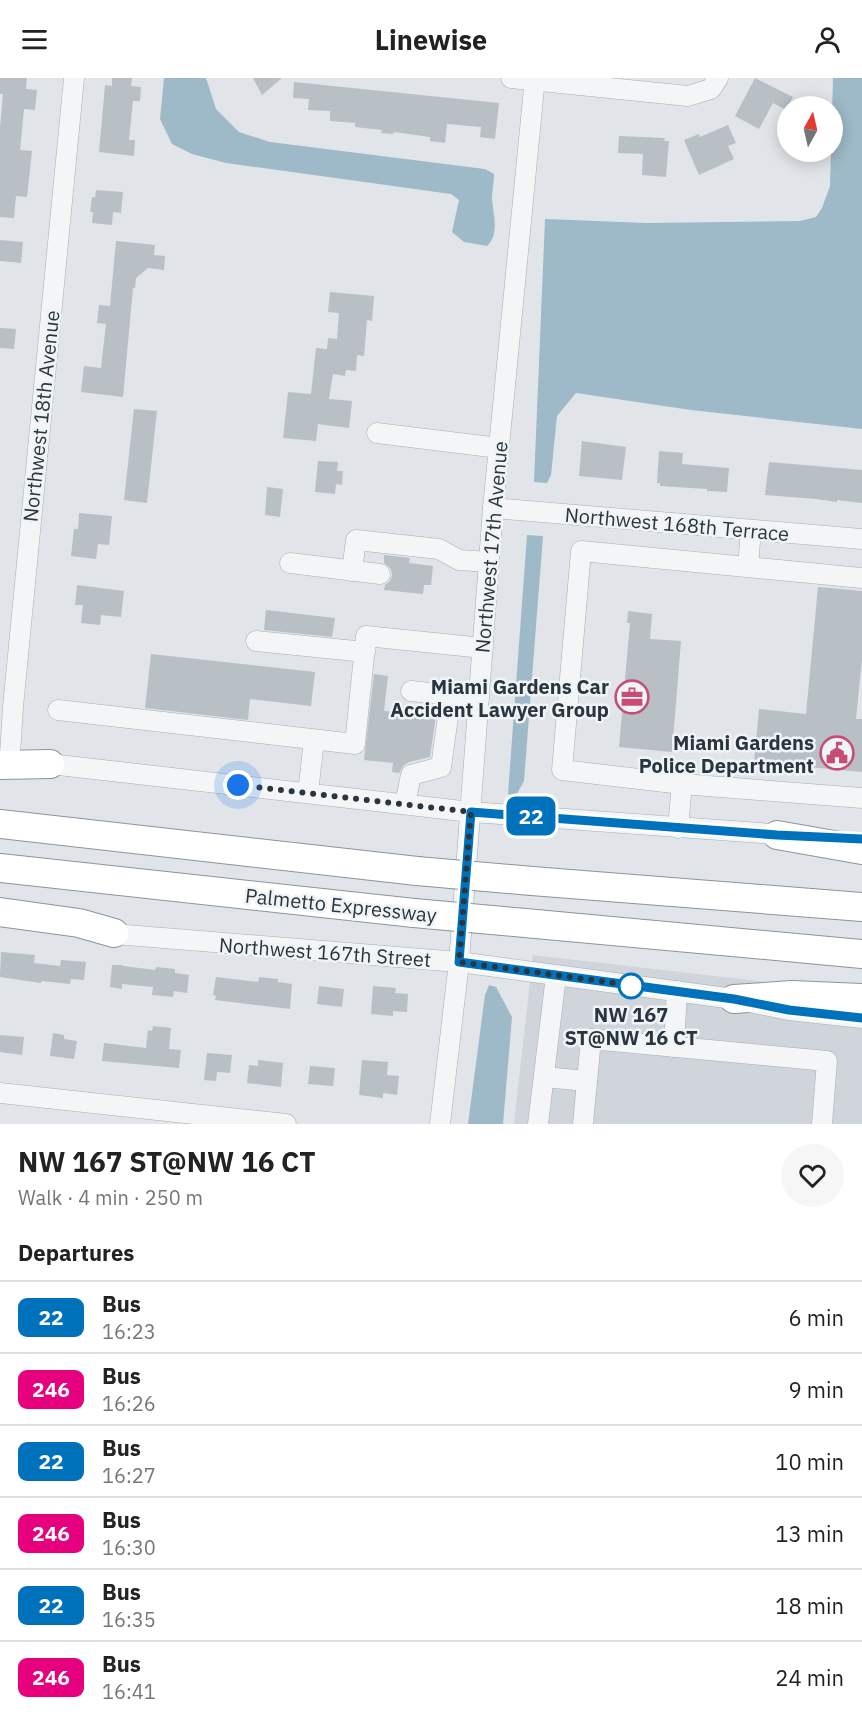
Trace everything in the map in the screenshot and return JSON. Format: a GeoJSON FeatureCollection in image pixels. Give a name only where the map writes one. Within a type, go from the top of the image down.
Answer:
{"type":"FeatureCollection","features":[{"type":"Feature","properties":{"kind":"highway"},"geometry":{"type":"LineString","coordinates":[[3,757],[50,764]]}},
{"type":"Feature","properties":{"kind":"highway"},"geometry":{"type":"LineString","coordinates":[[0,824],[417,871],[862,908]]}},
{"type":"Feature","properties":{"kind":"highway"},"geometry":{"type":"LineString","coordinates":[[777,835],[862,850]]}},
{"type":"Feature","properties":{"kind":"highway","name":"Palmetto Expressway"},"geometry":{"type":"LineString","coordinates":[[0,868],[414,913],[862,954]]}},
{"type":"Feature","properties":{"kind":"highway"},"geometry":{"type":"LineString","coordinates":[[0,912],[79,923],[114,933]]}},
{"type":"Feature","properties":{"kind":"highway"},"geometry":{"type":"LineString","coordinates":[[734,999],[792,995],[862,998]]}},
{"type":"Feature","properties":{"kind":"street","name":"Northwest 18th Avenue"},"geometry":{"type":"LineString","coordinates":[[3,757],[74,78]]}},
{"type":"Feature","properties":{"kind":"street"},"geometry":{"type":"LineString","coordinates":[[511,78],[688,96],[714,84]]}},
{"type":"Feature","properties":{"kind":"street","name":"Northwest 17th Avenue"},"geometry":{"type":"LineString","coordinates":[[440,1124],[459,962],[493,508],[535,80]]}},
{"type":"Feature","properties":{"kind":"street"},"geometry":{"type":"LineString","coordinates":[[377,432],[499,448]]}},
{"type":"Feature","properties":{"kind":"street","name":"Northwest 168th Terrace"},"geometry":{"type":"LineString","coordinates":[[493,508],[862,539]]}},
{"type":"Feature","properties":{"kind":"street"},"geometry":{"type":"LineString","coordinates":[[748,566],[751,530]]}},
{"type":"Feature","properties":{"kind":"street"},"geometry":{"type":"LineString","coordinates":[[352,571],[356,540],[439,549],[459,560],[489,562]]}},
{"type":"Feature","properties":{"kind":"street"},"geometry":{"type":"LineString","coordinates":[[862,578],[581,551],[562,770],[682,784],[862,798]]}},
{"type":"Feature","properties":{"kind":"street"},"geometry":{"type":"LineString","coordinates":[[290,563],[380,574]]}},
{"type":"Feature","properties":{"kind":"street"},"geometry":{"type":"LineString","coordinates":[[256,641],[483,648]]}},
{"type":"Feature","properties":{"kind":"street"},"geometry":{"type":"LineString","coordinates":[[58,710],[355,744],[366,644]]}},
{"type":"Feature","properties":{"kind":"street"},"geometry":{"type":"LineString","coordinates":[[411,691],[479,699]]}},
{"type":"Feature","properties":{"kind":"street"},"geometry":{"type":"LineString","coordinates":[[441,767],[451,695]]}},
{"type":"Feature","properties":{"kind":"street"},"geometry":{"type":"LineString","coordinates":[[308,793],[314,740]]}},
{"type":"Feature","properties":{"kind":"street"},"geometry":{"type":"LineString","coordinates":[[50,764],[471,812],[777,835],[862,839]]}},
{"type":"Feature","properties":{"kind":"street"},"geometry":{"type":"LineString","coordinates":[[405,804],[411,775],[441,767],[474,770]]}},
{"type":"Feature","properties":{"kind":"street"},"geometry":{"type":"LineString","coordinates":[[678,828],[682,784]]}},
{"type":"Feature","properties":{"kind":"street","name":"Northwest 167th Street"},"geometry":{"type":"LineString","coordinates":[[0,925],[76,933],[114,933],[459,962],[734,999],[789,1010],[862,1018]]}},
{"type":"Feature","properties":{"kind":"street"},"geometry":{"type":"LineString","coordinates":[[538,1124],[556,976]]}},
{"type":"Feature","properties":{"kind":"street"},"geometry":{"type":"LineString","coordinates":[[675,1047],[677,992]]}},
{"type":"Feature","properties":{"kind":"street"},"geometry":{"type":"LineString","coordinates":[[583,1124],[591,1039],[827,1061],[822,1124]]}},
{"type":"Feature","properties":{"kind":"street"},"geometry":{"type":"LineString","coordinates":[[544,1077],[587,1081]]}},
{"type":"Feature","properties":{"kind":"street"},"geometry":{"type":"LineString","coordinates":[[0,1093],[135,1116],[286,1124]]}},
{"type":"Feature","properties":{"kind":"shaded area"},"geometry":{"type":"Polygon","coordinates":[[[533,955],[862,993],[862,1124],[514,1124],[533,955]]]}},
{"type":"Feature","properties":{"kind":"water"},"geometry":{"type":"Polygon","coordinates":[[[164,78],[206,78],[216,109],[239,132],[270,142],[485,169],[494,174],[492,199],[495,230],[491,241],[487,246],[464,242],[452,232],[459,200],[451,194],[226,163],[192,154],[172,144],[160,119],[164,78]]]}},
{"type":"Feature","properties":{"kind":"water"},"geometry":{"type":"Polygon","coordinates":[[[833,78],[862,78],[862,429],[691,410],[576,393],[557,416],[551,475],[547,483],[534,482],[545,219],[647,223],[800,221],[816,217],[830,186],[831,162],[843,162],[843,96],[832,96],[833,78]]]}},
{"type":"Feature","properties":{"kind":"water"},"geometry":{"type":"Polygon","coordinates":[[[527,535],[543,536],[524,781],[515,797],[508,794],[527,535]]]}},
{"type":"Feature","properties":{"kind":"water"},"geometry":{"type":"Polygon","coordinates":[[[489,985],[496,987],[512,1017],[503,1124],[468,1124],[485,995],[489,985]]]}},
{"type":"Feature","properties":{"kind":"building"},"geometry":{"type":"Polygon","coordinates":[[[0,78],[27,78],[26,89],[37,90],[35,110],[24,109],[20,150],[32,151],[27,197],[16,196],[14,218],[0,217],[0,128],[3,94],[0,94],[0,78]]]}},
{"type":"Feature","properties":{"kind":"building"},"geometry":{"type":"Polygon","coordinates":[[[112,78],[132,78],[131,86],[141,87],[140,101],[133,101],[129,140],[135,140],[134,156],[99,152],[105,85],[112,86],[112,78]]]}},
{"type":"Feature","properties":{"kind":"building"},"geometry":{"type":"Polygon","coordinates":[[[253,78],[282,78],[262,95],[253,78]]]}},
{"type":"Feature","properties":{"kind":"building"},"geometry":{"type":"Polygon","coordinates":[[[755,78],[791,96],[777,96],[777,105],[773,103],[759,129],[735,116],[755,78]]]}},
{"type":"Feature","properties":{"kind":"building"},"geometry":{"type":"Polygon","coordinates":[[[294,82],[499,103],[495,139],[480,137],[481,127],[447,124],[445,143],[430,141],[430,137],[394,132],[393,134],[381,133],[382,130],[355,127],[355,123],[330,121],[330,111],[308,110],[309,99],[293,98],[294,82]]]}},
{"type":"Feature","properties":{"kind":"building"},"geometry":{"type":"Polygon","coordinates":[[[728,125],[736,143],[728,146],[734,159],[699,175],[684,140],[699,134],[700,137],[728,125]]]}},
{"type":"Feature","properties":{"kind":"building"},"geometry":{"type":"Polygon","coordinates":[[[619,136],[665,138],[664,141],[669,141],[666,177],[642,175],[643,154],[618,153],[619,136]]]}},
{"type":"Feature","properties":{"kind":"building"},"geometry":{"type":"Polygon","coordinates":[[[96,190],[123,192],[121,213],[113,212],[112,225],[92,223],[93,212],[90,212],[92,197],[95,198],[96,190]]]}},
{"type":"Feature","properties":{"kind":"building"},"geometry":{"type":"Polygon","coordinates":[[[0,240],[23,242],[21,263],[0,261],[0,240]]]}},
{"type":"Feature","properties":{"kind":"building"},"geometry":{"type":"Polygon","coordinates":[[[116,241],[155,245],[154,255],[165,256],[164,270],[148,268],[136,278],[135,288],[133,288],[123,397],[81,392],[84,366],[101,368],[106,324],[97,323],[99,305],[110,306],[116,241]]]}},
{"type":"Feature","properties":{"kind":"building"},"geometry":{"type":"Polygon","coordinates":[[[330,292],[374,296],[372,321],[367,320],[364,356],[357,355],[356,371],[346,370],[345,376],[333,374],[329,399],[352,401],[349,428],[318,424],[316,441],[283,438],[288,392],[311,394],[316,348],[327,349],[328,338],[337,339],[339,313],[328,312],[330,292]]]}},
{"type":"Feature","properties":{"kind":"building"},"geometry":{"type":"Polygon","coordinates":[[[0,328],[16,329],[14,349],[0,348],[0,328]]]}},
{"type":"Feature","properties":{"kind":"building"},"geometry":{"type":"Polygon","coordinates":[[[134,409],[157,411],[147,503],[124,500],[134,409]]]}},
{"type":"Feature","properties":{"kind":"building"},"geometry":{"type":"Polygon","coordinates":[[[582,441],[626,447],[622,480],[579,476],[582,441]]]}},
{"type":"Feature","properties":{"kind":"building"},"geometry":{"type":"Polygon","coordinates":[[[659,451],[683,453],[682,464],[729,468],[727,492],[660,486],[660,483],[657,483],[659,451]]]}},
{"type":"Feature","properties":{"kind":"building"},"geometry":{"type":"Polygon","coordinates":[[[318,461],[338,462],[337,471],[343,471],[342,485],[336,484],[335,494],[315,492],[318,461]]]}},
{"type":"Feature","properties":{"kind":"building"},"geometry":{"type":"Polygon","coordinates":[[[769,462],[862,470],[862,503],[765,495],[769,462]]]}},
{"type":"Feature","properties":{"kind":"building"},"geometry":{"type":"Polygon","coordinates":[[[267,487],[283,489],[280,517],[265,515],[267,487]]]}},
{"type":"Feature","properties":{"kind":"building"},"geometry":{"type":"Polygon","coordinates":[[[79,513],[112,516],[109,545],[98,544],[96,559],[71,556],[74,529],[78,529],[79,513]]]}},
{"type":"Feature","properties":{"kind":"building"},"geometry":{"type":"Polygon","coordinates":[[[384,555],[410,558],[409,563],[433,566],[431,585],[424,585],[423,594],[384,590],[392,575],[391,569],[384,563],[384,555]]]}},
{"type":"Feature","properties":{"kind":"building"},"geometry":{"type":"Polygon","coordinates":[[[77,585],[124,591],[121,617],[101,615],[100,625],[81,623],[83,605],[75,605],[77,585]]]}},
{"type":"Feature","properties":{"kind":"building"},"geometry":{"type":"Polygon","coordinates":[[[818,587],[862,591],[862,659],[856,719],[862,719],[862,772],[754,762],[759,709],[806,714],[818,587]]]}},
{"type":"Feature","properties":{"kind":"building"},"geometry":{"type":"Polygon","coordinates":[[[266,610],[335,618],[332,637],[264,630],[266,610]]]}},
{"type":"Feature","properties":{"kind":"building"},"geometry":{"type":"Polygon","coordinates":[[[628,611],[652,614],[650,639],[681,641],[672,752],[619,747],[630,623],[627,623],[628,611]]]}},
{"type":"Feature","properties":{"kind":"building"},"geometry":{"type":"Polygon","coordinates":[[[151,654],[315,672],[311,706],[250,699],[248,720],[145,708],[151,654]]]}},
{"type":"Feature","properties":{"kind":"building"},"geometry":{"type":"Polygon","coordinates":[[[374,674],[388,676],[384,711],[436,715],[430,757],[409,762],[399,773],[392,772],[393,763],[364,760],[374,674]]]}},
{"type":"Feature","properties":{"kind":"building"},"geometry":{"type":"Polygon","coordinates":[[[1,952],[35,955],[34,963],[60,966],[61,960],[86,962],[84,980],[71,979],[70,984],[42,981],[41,983],[0,977],[1,952]]]}},
{"type":"Feature","properties":{"kind":"building"},"geometry":{"type":"Polygon","coordinates":[[[112,965],[155,970],[156,967],[175,969],[175,973],[189,975],[187,993],[174,991],[173,997],[152,995],[153,987],[122,984],[122,989],[110,987],[112,965]]]}},
{"type":"Feature","properties":{"kind":"building"},"geometry":{"type":"Polygon","coordinates":[[[216,977],[258,982],[259,977],[278,979],[278,982],[292,984],[290,1009],[215,1000],[216,996],[213,995],[216,977]]]}},
{"type":"Feature","properties":{"kind":"building"},"geometry":{"type":"Polygon","coordinates":[[[319,986],[344,989],[342,1007],[317,1004],[319,986]]]}},
{"type":"Feature","properties":{"kind":"building"},"geometry":{"type":"Polygon","coordinates":[[[373,986],[396,988],[395,993],[408,994],[407,1012],[393,1011],[393,1016],[371,1014],[373,986]]]}},
{"type":"Feature","properties":{"kind":"building"},"geometry":{"type":"Polygon","coordinates":[[[153,1026],[171,1028],[169,1049],[181,1050],[179,1068],[102,1061],[104,1043],[146,1048],[148,1030],[152,1031],[153,1026]]]}},
{"type":"Feature","properties":{"kind":"building"},"geometry":{"type":"Polygon","coordinates":[[[53,1033],[64,1035],[64,1039],[77,1041],[74,1059],[50,1056],[53,1033]]]}},
{"type":"Feature","properties":{"kind":"building"},"geometry":{"type":"Polygon","coordinates":[[[0,1035],[24,1037],[22,1055],[0,1052],[0,1035]]]}},
{"type":"Feature","properties":{"kind":"building"},"geometry":{"type":"Polygon","coordinates":[[[207,1053],[232,1055],[230,1073],[217,1072],[216,1081],[204,1080],[207,1053]]]}},
{"type":"Feature","properties":{"kind":"building"},"geometry":{"type":"Polygon","coordinates":[[[258,1060],[283,1063],[281,1087],[247,1083],[249,1065],[258,1066],[258,1060]]]}},
{"type":"Feature","properties":{"kind":"building"},"geometry":{"type":"Polygon","coordinates":[[[362,1060],[388,1062],[387,1075],[399,1076],[397,1095],[383,1093],[383,1098],[359,1095],[362,1060]]]}},
{"type":"Feature","properties":{"kind":"building"},"geometry":{"type":"Polygon","coordinates":[[[310,1066],[335,1068],[333,1086],[308,1084],[310,1066]]]}},
{"type":"Feature","properties":{"kind":"bus line","name":"22"},"geometry":{"type":"LineString","coordinates":[[862,839],[777,835],[471,812],[459,962],[734,999],[789,1010],[862,1018]]}},
{"type":"Feature","properties":{"kind":"place","name":"Miami Gardens Car Accident Lawyer Group"},"geometry":{"type":"Point","coordinates":[632,697]}},
{"type":"Feature","properties":{"kind":"place","name":"Miami Gardens Police Department"},"geometry":{"type":"Point","coordinates":[837,753]}},
{"type":"Feature","properties":{"kind":"place","name":"NW 167 ST@NW 16 CT"},"geometry":{"type":"Point","coordinates":[631,986]}},
{"type":"Feature","properties":{"kind":"route"},"geometry":{"type":"LineString","coordinates":[[238,785],[471,812],[459,962],[637,986],[631,986]]}}]}
